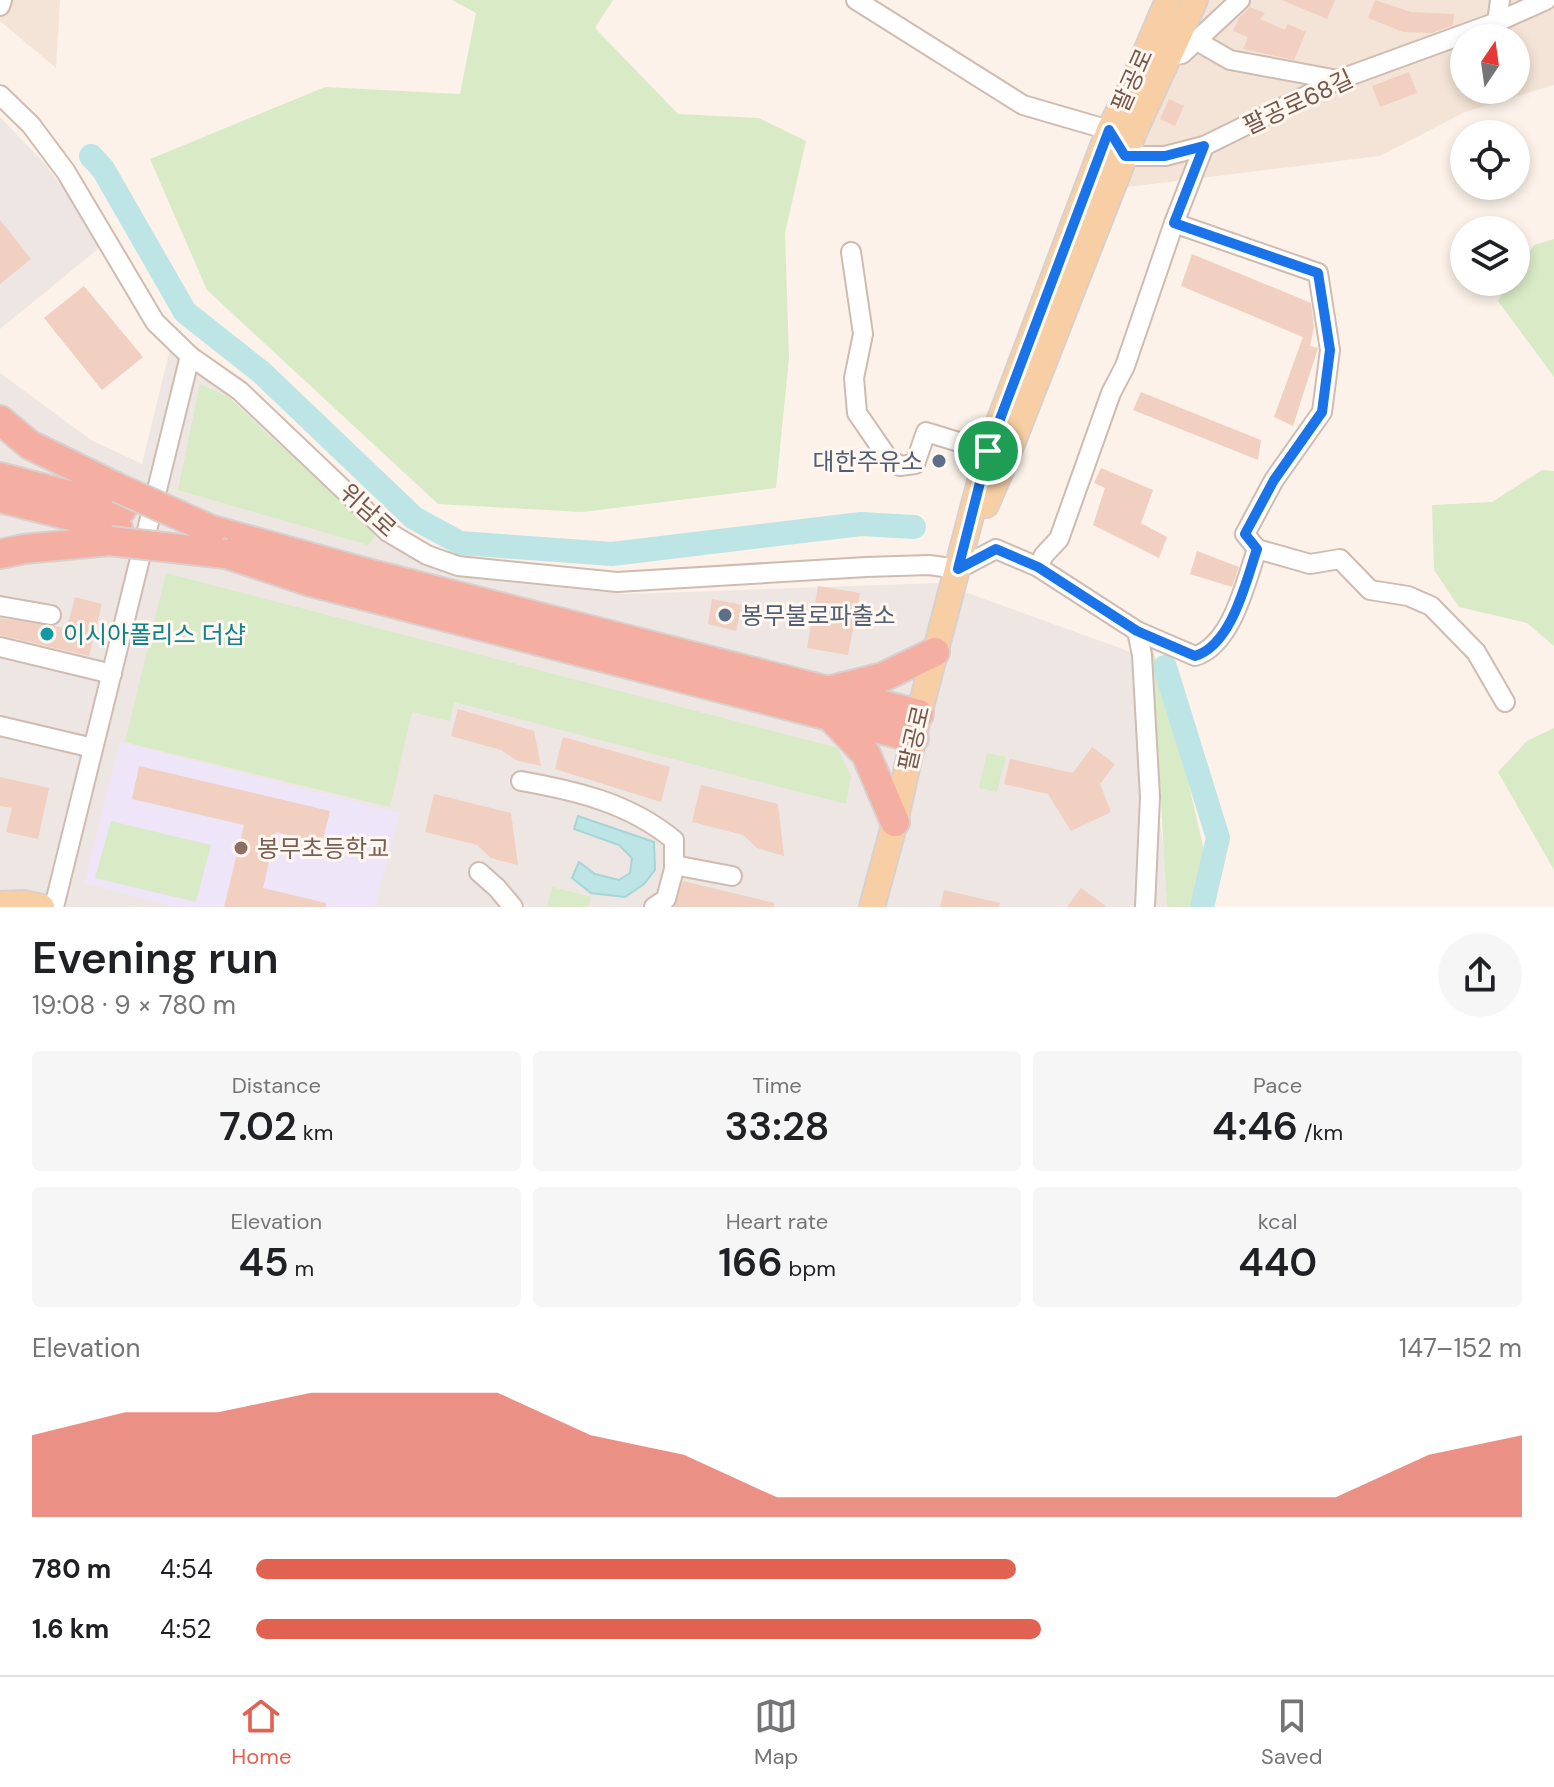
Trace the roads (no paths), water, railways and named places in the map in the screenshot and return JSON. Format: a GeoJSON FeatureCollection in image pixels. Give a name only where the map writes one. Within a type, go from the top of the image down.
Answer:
{"type":"FeatureCollection","features":[{"type":"Feature","properties":{"kind":"highway"},"geometry":{"type":"LineString","coordinates":[[0,414],[10,429],[30,445],[72,467],[117,516]]}},
{"type":"Feature","properties":{"kind":"highway"},"geometry":{"type":"LineString","coordinates":[[0,477],[117,516],[219,542],[311,582],[828,702],[916,726]]}},
{"type":"Feature","properties":{"kind":"highway"},"geometry":{"type":"LineString","coordinates":[[0,498],[117,516],[219,542]]}},
{"type":"Feature","properties":{"kind":"highway"},"geometry":{"type":"LineString","coordinates":[[0,554],[24,549],[117,516]]}},
{"type":"Feature","properties":{"kind":"highway"},"geometry":{"type":"LineString","coordinates":[[828,702],[935,652]]}},
{"type":"Feature","properties":{"kind":"highway"},"geometry":{"type":"LineString","coordinates":[[828,702],[866,754],[895,822]]}},
{"type":"Feature","properties":{"kind":"main road","name":"팔공로"},"geometry":{"type":"LineString","coordinates":[[872,907],[988,451],[1109,130],[1168,0]]}},
{"type":"Feature","properties":{"kind":"main road","name":"팔공로"},"geometry":{"type":"LineString","coordinates":[[958,569],[1008,454],[1125,156],[1195,0]]}},
{"type":"Feature","properties":{"kind":"main road"},"geometry":{"type":"LineString","coordinates":[[0,904],[23,903],[42,907]]}},
{"type":"Feature","properties":{"kind":"street"},"geometry":{"type":"LineString","coordinates":[[0,6],[2,0]]}},
{"type":"Feature","properties":{"kind":"street"},"geometry":{"type":"LineString","coordinates":[[856,0],[1023,105],[1109,130],[1125,156]]}},
{"type":"Feature","properties":{"kind":"street"},"geometry":{"type":"LineString","coordinates":[[1169,56],[1182,54],[1240,0]]}},
{"type":"Feature","properties":{"kind":"street"},"geometry":{"type":"LineString","coordinates":[[1497,22],[1500,0]]}},
{"type":"Feature","properties":{"kind":"street","name":"팔공로68길"},"geometry":{"type":"LineString","coordinates":[[1125,156],[1165,156],[1204,146],[1338,80],[1497,22],[1546,0]]}},
{"type":"Feature","properties":{"kind":"street"},"geometry":{"type":"LineString","coordinates":[[1197,41],[1230,60],[1338,80]]}},
{"type":"Feature","properties":{"kind":"street","name":"위남로"},"geometry":{"type":"LineString","coordinates":[[0,95],[31,125],[66,172],[155,322],[190,356],[240,391],[388,532],[427,555],[458,566],[617,582],[882,566],[929,565],[958,569]]}},
{"type":"Feature","properties":{"kind":"street"},"geometry":{"type":"LineString","coordinates":[[1038,567],[1059,539],[1204,146]]}},
{"type":"Feature","properties":{"kind":"street"},"geometry":{"type":"LineString","coordinates":[[1174,223],[1318,273],[1330,350],[1322,412],[1274,480],[1245,534],[1257,549],[1310,564],[1340,559],[1370,590],[1408,596],[1431,606],[1476,652],[1505,702]]}},
{"type":"Feature","properties":{"kind":"street"},"geometry":{"type":"LineString","coordinates":[[851,252],[863,334],[854,378],[857,413],[888,458],[900,466],[915,464],[926,432],[988,451]]}},
{"type":"Feature","properties":{"kind":"street"},"geometry":{"type":"LineString","coordinates":[[54,907],[190,356]]}},
{"type":"Feature","properties":{"kind":"street"},"geometry":{"type":"LineString","coordinates":[[958,569],[996,549],[1038,567],[1137,631],[1195,656],[1205,653],[1227,627],[1242,601],[1257,549]]}},
{"type":"Feature","properties":{"kind":"street"},"geometry":{"type":"LineString","coordinates":[[0,606],[51,615]]}},
{"type":"Feature","properties":{"kind":"street"},"geometry":{"type":"LineString","coordinates":[[1137,631],[1142,655],[1150,797],[1145,907]]}},
{"type":"Feature","properties":{"kind":"street"},"geometry":{"type":"LineString","coordinates":[[0,647],[112,674]]}},
{"type":"Feature","properties":{"kind":"street"},"geometry":{"type":"LineString","coordinates":[[0,726],[93,748]]}},
{"type":"Feature","properties":{"kind":"street"},"geometry":{"type":"LineString","coordinates":[[0,736],[32,733]]}},
{"type":"Feature","properties":{"kind":"street"},"geometry":{"type":"LineString","coordinates":[[521,781],[582,793],[621,806],[655,824],[674,840],[674,865],[666,899],[654,907]]}},
{"type":"Feature","properties":{"kind":"street"},"geometry":{"type":"LineString","coordinates":[[674,865],[732,876]]}},
{"type":"Feature","properties":{"kind":"street"},"geometry":{"type":"LineString","coordinates":[[479,872],[513,907]]}},
{"type":"Feature","properties":{"kind":"water"},"geometry":{"type":"Polygon","coordinates":[[[578,816],[654,842],[655,870],[644,884],[625,897],[591,893],[572,878],[579,862],[595,874],[619,880],[630,873],[632,858],[619,845],[574,829],[578,816]]]}},
{"type":"Feature","properties":{"kind":"waterway"},"geometry":{"type":"LineString","coordinates":[[91,156],[103,169],[185,312],[261,372],[414,518],[460,543],[612,554],[861,524],[914,527]]}},
{"type":"Feature","properties":{"kind":"waterway"},"geometry":{"type":"LineString","coordinates":[[1165,667],[1218,838],[1202,907]]}},
{"type":"Feature","properties":{"kind":"place","name":"대한주유소"},"geometry":{"type":"Point","coordinates":[939,461]}},
{"type":"Feature","properties":{"kind":"place","name":"봉무불로파출소"},"geometry":{"type":"Point","coordinates":[725,615]}},
{"type":"Feature","properties":{"kind":"place","name":"이시아폴리스 더샵"},"geometry":{"type":"Point","coordinates":[47,634]}},
{"type":"Feature","properties":{"kind":"place","name":"봉무초등학교"},"geometry":{"type":"Point","coordinates":[241,848]}}]}
